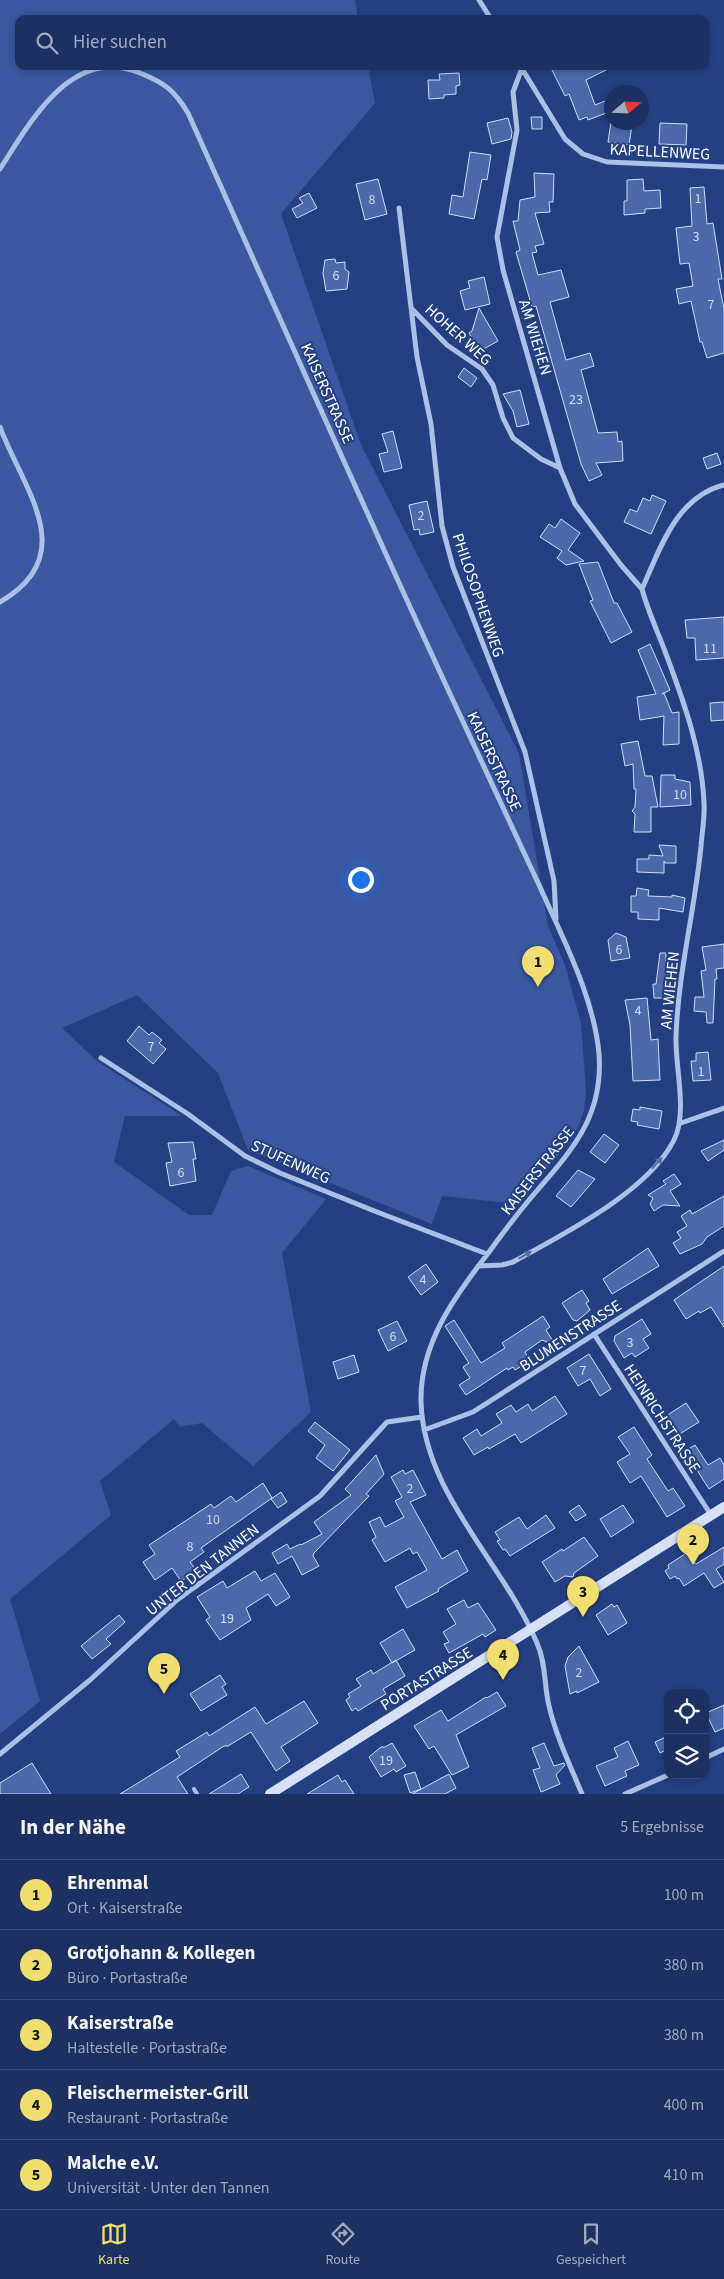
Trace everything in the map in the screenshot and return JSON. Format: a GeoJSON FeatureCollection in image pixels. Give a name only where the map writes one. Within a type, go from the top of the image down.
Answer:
{"type":"FeatureCollection","features":[{"type":"Feature","properties":{"kind":"main road","name":"PORTASTRASSE"},"geometry":{"type":"LineString","coordinates":[[270,1794],[724,1507]]}},
{"type":"Feature","properties":{"kind":"street"},"geometry":{"type":"LineString","coordinates":[[479,0],[488,15]]}},
{"type":"Feature","properties":{"kind":"street","name":"KAISERSTRASSE"},"geometry":{"type":"LineString","coordinates":[[0,169],[41,108],[57,90],[77,76],[93,70]]}},
{"type":"Feature","properties":{"kind":"street","name":"KAISERSTRASSE"},"geometry":{"type":"LineString","coordinates":[[130,70],[165,84],[175,93],[188,113],[439,672],[556,923],[586,994],[595,1026],[599,1056],[599,1086],[594,1108],[575,1146],[522,1208],[449,1308],[428,1349],[422,1384],[422,1417],[429,1452],[442,1481],[532,1630],[544,1664],[547,1693],[554,1724],[582,1794]]}},
{"type":"Feature","properties":{"kind":"street","name":"AM WIEHEN"},"geometry":{"type":"LineString","coordinates":[[478,1266],[502,1265],[513,1262],[588,1219],[644,1176],[662,1157],[674,1140],[681,1123],[676,1037],[684,957],[698,878],[704,804],[694,736],[666,654],[648,612],[642,589],[621,565],[576,504],[560,468],[503,270],[497,237],[504,191],[517,130],[513,92],[520,70]]}},
{"type":"Feature","properties":{"kind":"street","name":"KAPELLENWEG"},"geometry":{"type":"LineString","coordinates":[[523,70],[565,139],[583,154],[607,162],[724,167]]}},
{"type":"Feature","properties":{"kind":"street","name":"PHILOSOPHENWEG"},"geometry":{"type":"LineString","coordinates":[[399,208],[417,358],[431,424],[442,526],[453,567],[525,752],[554,881],[556,923]]}},
{"type":"Feature","properties":{"kind":"street","name":"HOHER WEG"},"geometry":{"type":"LineString","coordinates":[[412,309],[447,345],[482,369],[493,385],[503,418],[513,438],[540,459],[560,468]]}},
{"type":"Feature","properties":{"kind":"street"},"geometry":{"type":"LineString","coordinates":[[0,427],[36,509],[44,542],[41,557],[26,583],[0,602]]}},
{"type":"Feature","properties":{"kind":"street"},"geometry":{"type":"LineString","coordinates":[[642,589],[678,516],[695,498],[713,488],[724,485]]}},
{"type":"Feature","properties":{"kind":"street","name":"STUFENWEG"},"geometry":{"type":"LineString","coordinates":[[101,1058],[188,1114],[245,1156],[280,1173],[487,1254]]}},
{"type":"Feature","properties":{"kind":"street"},"geometry":{"type":"LineString","coordinates":[[681,1123],[724,1108]]}},
{"type":"Feature","properties":{"kind":"street","name":"BLUMENSTRASSE"},"geometry":{"type":"LineString","coordinates":[[424,1430],[473,1412],[724,1251]]}},
{"type":"Feature","properties":{"kind":"street","name":"HEINRICHSTRASSE"},"geometry":{"type":"LineString","coordinates":[[594,1334],[711,1516]]}},
{"type":"Feature","properties":{"kind":"street","name":"UNTER DEN TANNEN"},"geometry":{"type":"LineString","coordinates":[[0,1754],[90,1680],[177,1600],[320,1496],[387,1422],[422,1417]]}},
{"type":"Feature","properties":{"kind":"street"},"geometry":{"type":"LineString","coordinates":[[709,1756],[724,1749]]}},
{"type":"Feature","properties":{"kind":"street"},"geometry":{"type":"LineString","coordinates":[[626,1794],[664,1777]]}},
{"type":"Feature","properties":{"kind":"lane"},"geometry":{"type":"LineString","coordinates":[[194,1789],[197,1794]]}},
{"type":"Feature","properties":{"kind":"shaded area"},"geometry":{"type":"Polygon","coordinates":[[[0,0],[355,0],[357,15],[15,15],[15,70],[369,70],[375,103],[281,214],[361,445],[519,753],[548,926],[565,965],[581,1023],[586,1091],[584,1110],[578,1127],[569,1141],[518,1204],[442,1196],[432,1224],[248,1150],[218,1073],[137,995],[62,1028],[98,1062],[182,1116],[125,1116],[114,1162],[189,1215],[212,1215],[231,1171],[248,1166],[326,1199],[282,1253],[311,1412],[253,1466],[202,1423],[180,1427],[174,1419],[100,1481],[111,1515],[10,1599],[40,1701],[0,1734],[0,0]]]}},
{"type":"Feature","properties":{"kind":"building"},"geometry":{"type":"Polygon","coordinates":[[[552,70],[606,70],[586,80],[595,105],[604,101],[604,114],[588,120],[587,117],[579,120],[569,94],[565,96],[552,70]]]}},
{"type":"Feature","properties":{"kind":"building"},"geometry":{"type":"Polygon","coordinates":[[[459,73],[460,85],[456,86],[456,94],[444,95],[444,98],[429,99],[428,80],[440,80],[439,74],[459,73]]]}},
{"type":"Feature","properties":{"kind":"building"},"geometry":{"type":"Polygon","coordinates":[[[531,117],[542,117],[542,129],[532,129],[531,117]]]}},
{"type":"Feature","properties":{"kind":"building"},"geometry":{"type":"Polygon","coordinates":[[[508,118],[512,132],[511,139],[492,144],[487,123],[508,118]]]}},
{"type":"Feature","properties":{"kind":"building"},"geometry":{"type":"Polygon","coordinates":[[[660,123],[687,124],[686,145],[659,144],[660,123]]]}},
{"type":"Feature","properties":{"kind":"building"},"geometry":{"type":"Polygon","coordinates":[[[610,130],[631,130],[629,145],[608,142],[610,130]]]}},
{"type":"Feature","properties":{"kind":"building"},"geometry":{"type":"Polygon","coordinates":[[[470,152],[491,155],[487,180],[482,179],[474,219],[449,214],[452,195],[463,197],[470,152]]]}},
{"type":"Feature","properties":{"kind":"building"},"geometry":{"type":"Polygon","coordinates":[[[534,173],[554,174],[553,202],[549,202],[550,212],[535,213],[544,244],[535,246],[537,252],[532,253],[538,275],[561,270],[569,297],[550,302],[566,360],[590,353],[594,366],[581,370],[598,433],[617,432],[618,442],[622,441],[623,461],[596,463],[602,475],[589,481],[581,464],[536,306],[532,307],[516,252],[520,250],[513,221],[518,221],[520,200],[535,197],[534,173]]]}},
{"type":"Feature","properties":{"kind":"building"},"geometry":{"type":"Polygon","coordinates":[[[378,179],[387,214],[365,220],[356,184],[378,179]]]}},
{"type":"Feature","properties":{"kind":"building"},"geometry":{"type":"Polygon","coordinates":[[[643,179],[644,191],[660,190],[661,208],[645,209],[645,213],[624,215],[624,201],[627,201],[627,180],[643,179]]]}},
{"type":"Feature","properties":{"kind":"building"},"geometry":{"type":"Polygon","coordinates":[[[704,187],[707,224],[713,223],[722,279],[718,279],[724,309],[724,353],[707,358],[702,342],[700,342],[691,301],[679,304],[676,289],[693,286],[689,263],[680,264],[676,228],[692,226],[690,188],[704,187]]]}},
{"type":"Feature","properties":{"kind":"building"},"geometry":{"type":"Polygon","coordinates":[[[309,193],[317,208],[297,218],[292,209],[303,203],[299,198],[309,193]]]}},
{"type":"Feature","properties":{"kind":"building"},"geometry":{"type":"Polygon","coordinates":[[[335,259],[336,263],[345,262],[345,269],[349,272],[347,289],[326,291],[323,273],[325,260],[335,259]]]}},
{"type":"Feature","properties":{"kind":"building"},"geometry":{"type":"Polygon","coordinates":[[[484,277],[490,304],[465,310],[460,291],[470,288],[468,281],[484,277]]]}},
{"type":"Feature","properties":{"kind":"building"},"geometry":{"type":"Polygon","coordinates":[[[479,308],[498,341],[480,351],[469,333],[472,331],[479,308]]]}},
{"type":"Feature","properties":{"kind":"building"},"geometry":{"type":"Polygon","coordinates":[[[464,368],[477,378],[471,387],[458,377],[464,368]]]}},
{"type":"Feature","properties":{"kind":"building"},"geometry":{"type":"Polygon","coordinates":[[[520,390],[529,424],[517,427],[513,411],[503,394],[520,390]]]}},
{"type":"Feature","properties":{"kind":"building"},"geometry":{"type":"Polygon","coordinates":[[[393,431],[402,468],[384,472],[379,454],[388,452],[382,434],[393,431]]]}},
{"type":"Feature","properties":{"kind":"building"},"geometry":{"type":"Polygon","coordinates":[[[717,453],[721,464],[707,469],[703,458],[717,453]]]}},
{"type":"Feature","properties":{"kind":"building"},"geometry":{"type":"Polygon","coordinates":[[[652,495],[666,501],[651,534],[624,522],[630,509],[637,512],[643,498],[650,501],[652,495]]]}},
{"type":"Feature","properties":{"kind":"building"},"geometry":{"type":"Polygon","coordinates":[[[427,501],[434,532],[420,535],[419,529],[414,530],[409,505],[427,501]]]}},
{"type":"Feature","properties":{"kind":"building"},"geometry":{"type":"Polygon","coordinates":[[[561,519],[580,533],[568,550],[584,561],[566,565],[557,558],[562,551],[540,537],[549,524],[555,528],[561,519]]]}},
{"type":"Feature","properties":{"kind":"building"},"geometry":{"type":"Polygon","coordinates":[[[598,562],[614,603],[617,603],[632,632],[611,643],[590,601],[593,600],[579,564],[598,562]]]}},
{"type":"Feature","properties":{"kind":"building"},"geometry":{"type":"Polygon","coordinates":[[[724,617],[724,658],[696,660],[695,638],[687,638],[685,620],[724,617]]]}},
{"type":"Feature","properties":{"kind":"building"},"geometry":{"type":"Polygon","coordinates":[[[650,644],[670,690],[664,693],[672,713],[679,712],[679,744],[663,745],[664,716],[640,720],[637,697],[656,694],[638,650],[650,644]]]}},
{"type":"Feature","properties":{"kind":"building"},"geometry":{"type":"Polygon","coordinates":[[[724,702],[724,720],[711,721],[710,703],[724,702]]]}},
{"type":"Feature","properties":{"kind":"building"},"geometry":{"type":"Polygon","coordinates":[[[638,741],[645,776],[652,776],[658,807],[651,807],[651,832],[634,832],[635,814],[632,811],[635,807],[636,789],[634,789],[633,764],[625,766],[621,744],[638,741]]]}},
{"type":"Feature","properties":{"kind":"building"},"geometry":{"type":"Polygon","coordinates":[[[661,775],[675,775],[675,779],[690,782],[691,805],[660,807],[661,775]]]}},
{"type":"Feature","properties":{"kind":"building"},"geometry":{"type":"Polygon","coordinates":[[[659,845],[676,846],[676,863],[665,863],[664,861],[664,873],[637,872],[637,859],[649,859],[649,855],[663,856],[659,845]]]}},
{"type":"Feature","properties":{"kind":"building"},"geometry":{"type":"Polygon","coordinates":[[[637,888],[649,890],[648,896],[672,897],[672,895],[685,898],[683,912],[659,908],[659,920],[638,919],[638,912],[631,912],[631,896],[636,896],[637,888]]]}},
{"type":"Feature","properties":{"kind":"building"},"geometry":{"type":"Polygon","coordinates":[[[616,933],[626,937],[630,958],[611,961],[608,940],[616,933]]]}},
{"type":"Feature","properties":{"kind":"building"},"geometry":{"type":"Polygon","coordinates":[[[724,944],[724,968],[716,969],[717,979],[715,979],[713,1023],[707,1023],[706,1012],[694,1011],[695,997],[704,997],[701,971],[706,970],[702,947],[724,944]]]}},
{"type":"Feature","properties":{"kind":"building"},"geometry":{"type":"Polygon","coordinates":[[[660,953],[666,953],[666,963],[673,963],[671,978],[666,977],[667,998],[654,998],[653,984],[656,984],[660,953]]]}},
{"type":"Feature","properties":{"kind":"building"},"geometry":{"type":"Polygon","coordinates":[[[647,998],[651,1040],[658,1039],[660,1080],[633,1081],[630,1025],[625,1000],[647,998]]]}},
{"type":"Feature","properties":{"kind":"building"},"geometry":{"type":"Polygon","coordinates":[[[139,1026],[149,1035],[152,1032],[162,1040],[159,1043],[166,1049],[153,1064],[127,1041],[139,1026]]]}},
{"type":"Feature","properties":{"kind":"building"},"geometry":{"type":"Polygon","coordinates":[[[708,1052],[711,1080],[693,1081],[691,1061],[696,1061],[696,1053],[708,1052]]]}},
{"type":"Feature","properties":{"kind":"building"},"geometry":{"type":"Polygon","coordinates":[[[640,1107],[662,1111],[659,1129],[637,1125],[638,1122],[631,1121],[633,1109],[640,1110],[640,1107]]]}},
{"type":"Feature","properties":{"kind":"building"},"geometry":{"type":"Polygon","coordinates":[[[604,1134],[619,1145],[605,1163],[590,1152],[604,1134]]]}},
{"type":"Feature","properties":{"kind":"building"},"geometry":{"type":"Polygon","coordinates":[[[724,1140],[724,1150],[708,1161],[701,1151],[724,1140]]]}},
{"type":"Feature","properties":{"kind":"building"},"geometry":{"type":"Polygon","coordinates":[[[193,1142],[196,1159],[193,1159],[196,1181],[170,1186],[166,1163],[172,1162],[168,1143],[193,1142]]]}},
{"type":"Feature","properties":{"kind":"building"},"geometry":{"type":"Polygon","coordinates":[[[578,1170],[595,1179],[571,1207],[556,1196],[578,1170]]]}},
{"type":"Feature","properties":{"kind":"building"},"geometry":{"type":"Polygon","coordinates":[[[674,1174],[681,1184],[670,1191],[680,1206],[663,1205],[654,1211],[650,1204],[653,1198],[648,1195],[666,1184],[663,1181],[674,1174]]]}},
{"type":"Feature","properties":{"kind":"building"},"geometry":{"type":"Polygon","coordinates":[[[724,1196],[724,1226],[707,1237],[702,1244],[680,1254],[673,1243],[681,1238],[677,1232],[687,1226],[681,1216],[690,1210],[692,1214],[724,1196]]]}},
{"type":"Feature","properties":{"kind":"building"},"geometry":{"type":"Polygon","coordinates":[[[648,1248],[659,1266],[612,1294],[603,1279],[648,1248]]]}},
{"type":"Feature","properties":{"kind":"building"},"geometry":{"type":"Polygon","coordinates":[[[426,1264],[438,1282],[421,1295],[408,1277],[426,1264]]]}},
{"type":"Feature","properties":{"kind":"building"},"geometry":{"type":"Polygon","coordinates":[[[724,1266],[724,1327],[711,1307],[700,1313],[699,1311],[686,1319],[674,1300],[724,1266]]]}},
{"type":"Feature","properties":{"kind":"building"},"geometry":{"type":"Polygon","coordinates":[[[582,1290],[589,1301],[586,1303],[590,1310],[577,1321],[573,1320],[562,1303],[582,1290]]]}},
{"type":"Feature","properties":{"kind":"building"},"geometry":{"type":"Polygon","coordinates":[[[543,1316],[550,1327],[546,1330],[556,1346],[542,1340],[525,1352],[528,1358],[521,1362],[523,1365],[515,1370],[513,1367],[508,1370],[507,1368],[466,1395],[459,1385],[470,1378],[463,1367],[469,1363],[445,1326],[454,1320],[481,1363],[505,1348],[502,1343],[543,1316]]]}},
{"type":"Feature","properties":{"kind":"building"},"geometry":{"type":"Polygon","coordinates":[[[642,1319],[651,1334],[643,1339],[649,1348],[635,1357],[632,1353],[624,1358],[614,1341],[615,1336],[642,1319]]]}},
{"type":"Feature","properties":{"kind":"building"},"geometry":{"type":"Polygon","coordinates":[[[397,1321],[407,1341],[388,1351],[378,1330],[397,1321]]]}},
{"type":"Feature","properties":{"kind":"building"},"geometry":{"type":"Polygon","coordinates":[[[589,1354],[611,1389],[600,1396],[590,1379],[578,1386],[567,1368],[589,1354]]]}},
{"type":"Feature","properties":{"kind":"building"},"geometry":{"type":"Polygon","coordinates":[[[354,1355],[359,1372],[338,1379],[333,1362],[354,1355]]]}},
{"type":"Feature","properties":{"kind":"building"},"geometry":{"type":"Polygon","coordinates":[[[555,1396],[567,1414],[521,1443],[515,1434],[474,1455],[463,1438],[477,1429],[481,1436],[502,1423],[496,1414],[511,1405],[516,1412],[528,1404],[532,1411],[555,1396]]]}},
{"type":"Feature","properties":{"kind":"building"},"geometry":{"type":"Polygon","coordinates":[[[686,1403],[699,1422],[678,1435],[666,1416],[686,1403]]]}},
{"type":"Feature","properties":{"kind":"building"},"geometry":{"type":"Polygon","coordinates":[[[315,1422],[350,1450],[333,1471],[316,1458],[325,1445],[308,1431],[315,1422]]]}},
{"type":"Feature","properties":{"kind":"building"},"geometry":{"type":"Polygon","coordinates":[[[634,1427],[652,1455],[647,1459],[668,1491],[673,1488],[685,1506],[667,1517],[641,1476],[630,1483],[617,1462],[630,1454],[618,1437],[634,1427]]]}},
{"type":"Feature","properties":{"kind":"building"},"geometry":{"type":"Polygon","coordinates":[[[695,1445],[708,1465],[720,1458],[724,1465],[724,1479],[709,1489],[685,1451],[695,1445]]]}},
{"type":"Feature","properties":{"kind":"building"},"geometry":{"type":"Polygon","coordinates":[[[376,1455],[384,1474],[366,1494],[369,1496],[314,1553],[313,1556],[319,1566],[302,1575],[292,1556],[278,1564],[272,1553],[287,1544],[290,1549],[322,1534],[314,1522],[351,1495],[345,1489],[376,1455]]]}},
{"type":"Feature","properties":{"kind":"building"},"geometry":{"type":"Polygon","coordinates":[[[403,1470],[405,1474],[413,1470],[426,1495],[410,1502],[442,1559],[457,1550],[468,1571],[438,1589],[439,1591],[407,1608],[395,1587],[427,1570],[417,1552],[413,1554],[410,1548],[385,1562],[372,1540],[376,1537],[369,1522],[380,1517],[385,1527],[404,1517],[395,1501],[402,1497],[391,1477],[403,1470]]]}},
{"type":"Feature","properties":{"kind":"building"},"geometry":{"type":"Polygon","coordinates":[[[263,1483],[272,1498],[201,1548],[204,1552],[190,1562],[197,1571],[181,1581],[172,1568],[155,1580],[143,1562],[155,1554],[149,1545],[211,1504],[214,1508],[231,1496],[236,1502],[263,1483]]]}},
{"type":"Feature","properties":{"kind":"building"},"geometry":{"type":"Polygon","coordinates":[[[281,1492],[287,1502],[278,1508],[271,1499],[281,1492]]]}},
{"type":"Feature","properties":{"kind":"building"},"geometry":{"type":"Polygon","coordinates":[[[579,1505],[586,1515],[576,1521],[569,1512],[579,1505]]]}},
{"type":"Feature","properties":{"kind":"building"},"geometry":{"type":"Polygon","coordinates":[[[623,1505],[634,1522],[611,1537],[600,1519],[623,1505]]]}},
{"type":"Feature","properties":{"kind":"building"},"geometry":{"type":"Polygon","coordinates":[[[546,1515],[555,1528],[510,1556],[497,1541],[500,1540],[495,1532],[519,1517],[527,1529],[546,1515]]]}},
{"type":"Feature","properties":{"kind":"building"},"geometry":{"type":"Polygon","coordinates":[[[584,1537],[598,1556],[574,1573],[573,1577],[565,1576],[555,1582],[542,1562],[584,1537]]]}},
{"type":"Feature","properties":{"kind":"building"},"geometry":{"type":"Polygon","coordinates":[[[724,1547],[724,1564],[716,1569],[724,1582],[714,1588],[704,1573],[684,1586],[679,1578],[677,1579],[675,1576],[670,1579],[665,1571],[669,1568],[668,1565],[688,1552],[696,1564],[724,1547]]]}},
{"type":"Feature","properties":{"kind":"building"},"geometry":{"type":"Polygon","coordinates":[[[255,1571],[261,1581],[275,1573],[290,1597],[276,1606],[268,1594],[246,1608],[251,1620],[220,1640],[206,1620],[210,1617],[197,1597],[223,1581],[227,1588],[255,1571]]]}},
{"type":"Feature","properties":{"kind":"building"},"geometry":{"type":"Polygon","coordinates":[[[464,1600],[468,1608],[478,1603],[496,1630],[485,1637],[483,1634],[449,1653],[444,1644],[449,1642],[443,1632],[456,1624],[447,1609],[464,1600]]]}},
{"type":"Feature","properties":{"kind":"building"},"geometry":{"type":"Polygon","coordinates":[[[612,1604],[614,1607],[617,1605],[627,1623],[608,1635],[596,1615],[612,1604]]]}},
{"type":"Feature","properties":{"kind":"building"},"geometry":{"type":"Polygon","coordinates":[[[119,1615],[125,1622],[106,1639],[111,1644],[92,1659],[81,1646],[119,1615]]]}},
{"type":"Feature","properties":{"kind":"building"},"geometry":{"type":"Polygon","coordinates":[[[403,1629],[415,1650],[392,1663],[380,1643],[403,1629]]]}},
{"type":"Feature","properties":{"kind":"building"},"geometry":{"type":"Polygon","coordinates":[[[579,1646],[599,1682],[577,1693],[577,1691],[570,1694],[565,1666],[568,1657],[579,1646]]]}},
{"type":"Feature","properties":{"kind":"building"},"geometry":{"type":"Polygon","coordinates":[[[396,1660],[405,1676],[383,1689],[386,1694],[358,1711],[356,1708],[352,1711],[346,1700],[350,1697],[348,1694],[361,1686],[356,1679],[371,1670],[373,1674],[396,1660]]]}},
{"type":"Feature","properties":{"kind":"building"},"geometry":{"type":"Polygon","coordinates":[[[220,1675],[226,1684],[222,1687],[227,1695],[201,1711],[190,1694],[220,1675]]]}},
{"type":"Feature","properties":{"kind":"building"},"geometry":{"type":"Polygon","coordinates":[[[497,1692],[506,1706],[456,1735],[469,1767],[452,1775],[434,1746],[429,1749],[414,1726],[441,1710],[448,1721],[497,1692]]]}},
{"type":"Feature","properties":{"kind":"building"},"geometry":{"type":"Polygon","coordinates":[[[304,1701],[318,1723],[281,1747],[290,1761],[276,1771],[251,1732],[228,1746],[224,1746],[177,1777],[188,1794],[120,1794],[180,1757],[176,1751],[207,1732],[209,1736],[255,1707],[266,1724],[304,1701]]]}},
{"type":"Feature","properties":{"kind":"building"},"geometry":{"type":"Polygon","coordinates":[[[724,1705],[724,1728],[715,1732],[709,1719],[709,1712],[724,1705]]]}},
{"type":"Feature","properties":{"kind":"building"},"geometry":{"type":"Polygon","coordinates":[[[664,1738],[664,1751],[660,1753],[655,1742],[664,1738]]]}},
{"type":"Feature","properties":{"kind":"building"},"geometry":{"type":"Polygon","coordinates":[[[628,1741],[639,1765],[625,1771],[627,1776],[605,1786],[596,1766],[618,1757],[614,1748],[628,1741]]]}},
{"type":"Feature","properties":{"kind":"building"},"geometry":{"type":"Polygon","coordinates":[[[392,1743],[406,1766],[396,1772],[394,1769],[381,1777],[369,1757],[381,1747],[392,1743]]]}},
{"type":"Feature","properties":{"kind":"building"},"geometry":{"type":"Polygon","coordinates":[[[544,1743],[554,1766],[564,1763],[565,1765],[556,1775],[560,1784],[541,1792],[533,1770],[540,1768],[532,1748],[544,1743]]]}},
{"type":"Feature","properties":{"kind":"building"},"geometry":{"type":"Polygon","coordinates":[[[32,1763],[51,1794],[0,1794],[0,1783],[32,1763]]]}},
{"type":"Feature","properties":{"kind":"building"},"geometry":{"type":"Polygon","coordinates":[[[415,1772],[421,1789],[410,1793],[404,1775],[415,1772]]]}},
{"type":"Feature","properties":{"kind":"building"},"geometry":{"type":"Polygon","coordinates":[[[241,1774],[249,1787],[238,1794],[209,1794],[241,1774]]]}},
{"type":"Feature","properties":{"kind":"building"},"geometry":{"type":"Polygon","coordinates":[[[449,1774],[456,1788],[445,1794],[412,1794],[449,1774]]]}},
{"type":"Feature","properties":{"kind":"building"},"geometry":{"type":"Polygon","coordinates":[[[338,1775],[342,1782],[345,1780],[354,1794],[307,1794],[338,1775]]]}},
{"type":"Feature","properties":{"kind":"place","name":"Ehrenmal"},"geometry":{"type":"Point","coordinates":[538,987]}},
{"type":"Feature","properties":{"kind":"place","name":"Grotjohann & Kollegen"},"geometry":{"type":"Point","coordinates":[693,1565]}},
{"type":"Feature","properties":{"kind":"place","name":"Kaiserstraße"},"geometry":{"type":"Point","coordinates":[583,1617]}},
{"type":"Feature","properties":{"kind":"place","name":"Fleischermeister-Grill"},"geometry":{"type":"Point","coordinates":[503,1680]}},
{"type":"Feature","properties":{"kind":"place","name":"Malche e.V."},"geometry":{"type":"Point","coordinates":[164,1694]}}]}
